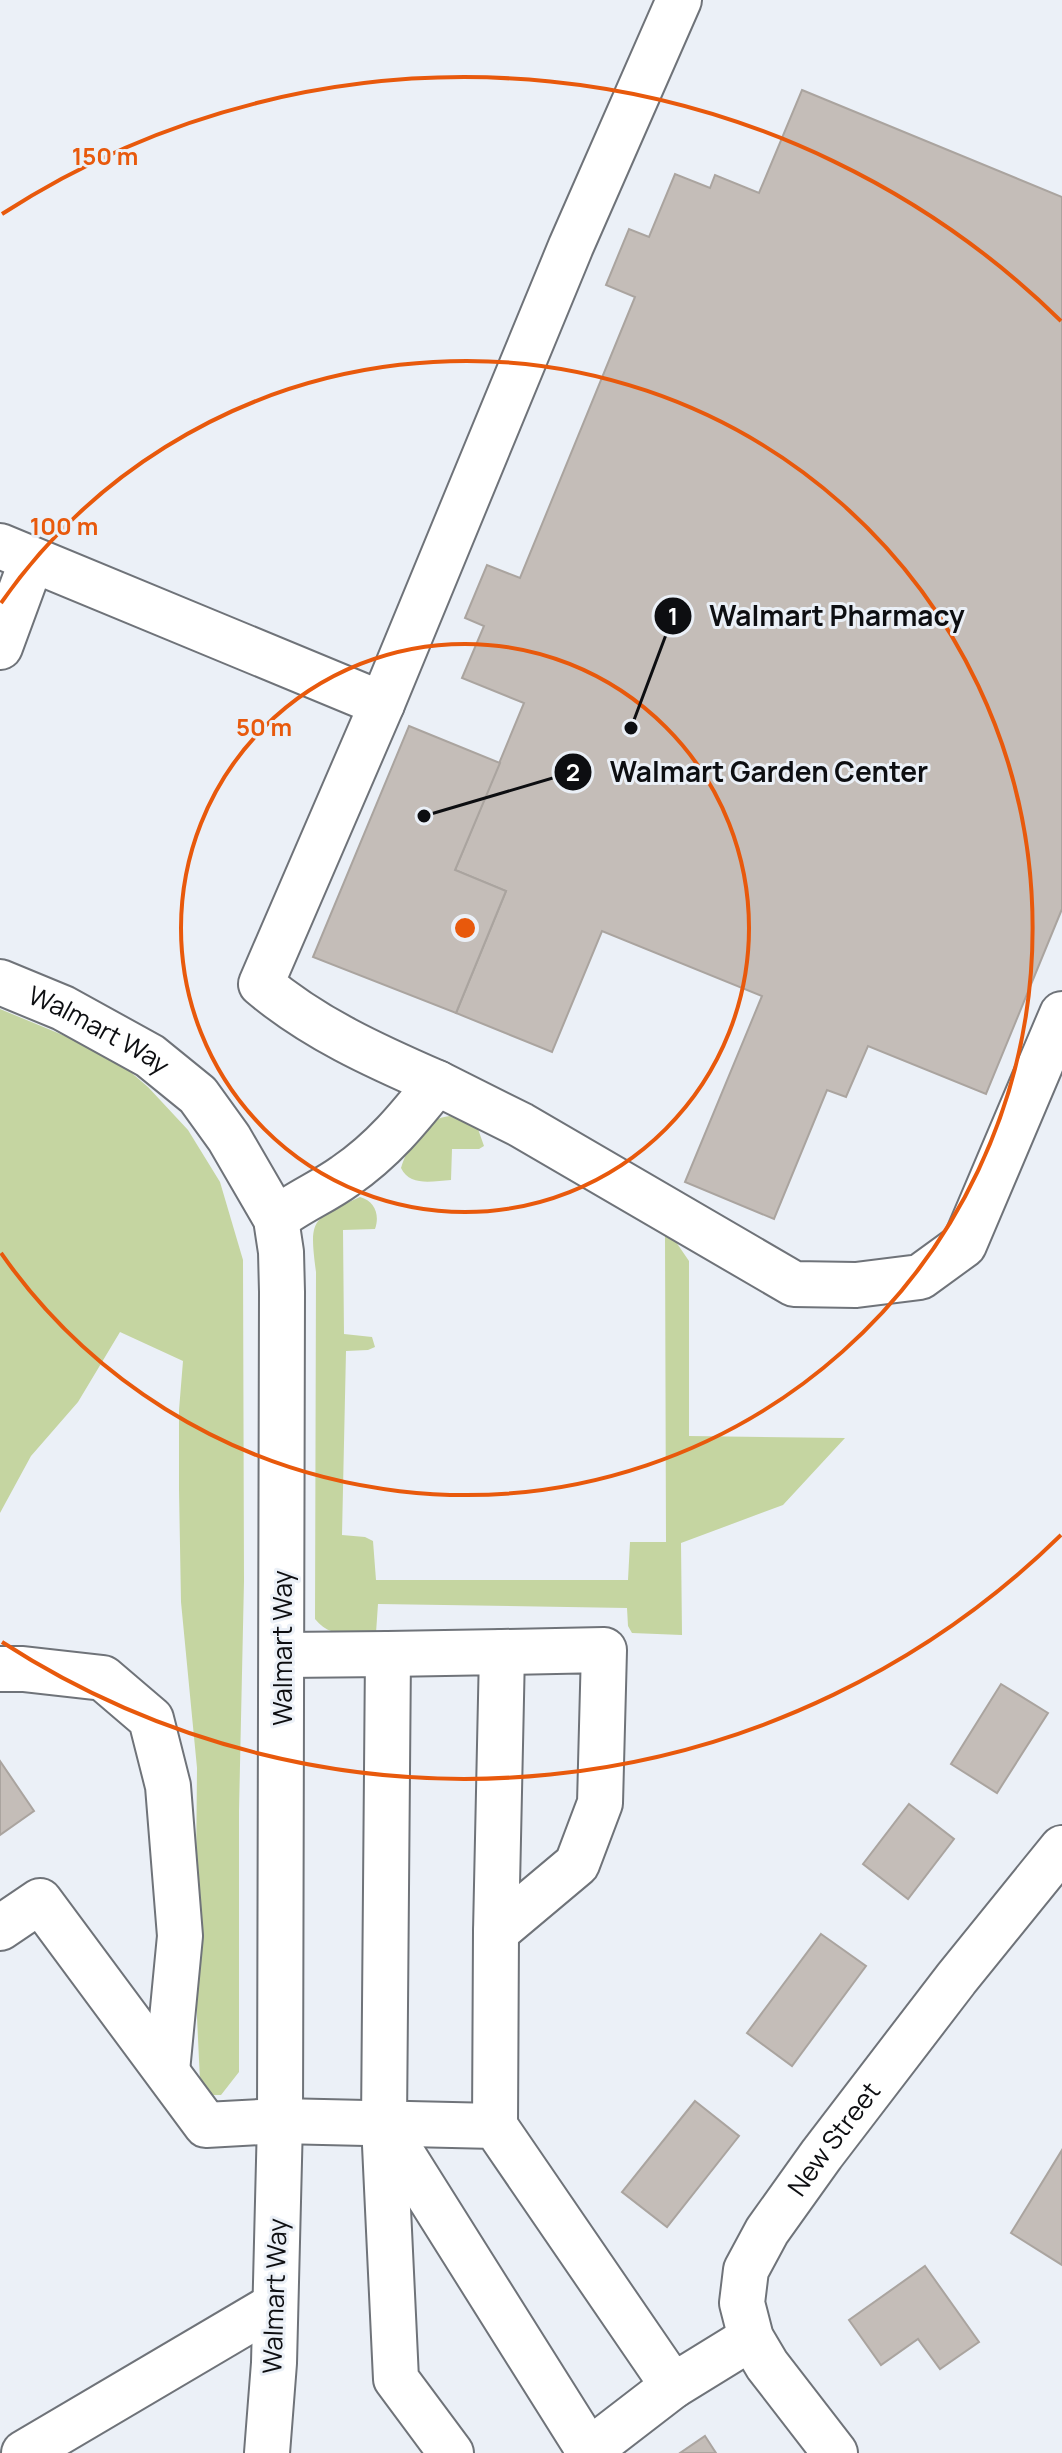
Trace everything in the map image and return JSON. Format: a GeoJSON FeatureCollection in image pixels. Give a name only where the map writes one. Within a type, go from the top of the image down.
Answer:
{"type":"FeatureCollection","features":[{"type":"Feature","properties":{"kind":"street"},"geometry":{"type":"LineString","coordinates":[[679,0],[571,246],[382,704],[261,984],[326,1030],[521,1125],[794,1284],[856,1285],[920,1277],[964,1245],[1062,1014]]}},
{"type":"Feature","properties":{"kind":"street"},"geometry":{"type":"LineString","coordinates":[[0,647],[16,553],[382,704]]}},
{"type":"Feature","properties":{"kind":"street","name":"Walmart Way"},"geometry":{"type":"LineString","coordinates":[[0,982],[63,1008],[150,1056],[198,1095],[229,1138],[276,1219],[282,1292],[280,2121],[267,2453]]}},
{"type":"Feature","properties":{"kind":"street"},"geometry":{"type":"LineString","coordinates":[[276,1219],[300,1201],[344,1177],[389,1142],[437,1083]]}},
{"type":"Feature","properties":{"kind":"street"},"geometry":{"type":"LineString","coordinates":[[283,1655],[604,1650],[600,1803],[577,1864],[496,1932]]}},
{"type":"Feature","properties":{"kind":"street"},"geometry":{"type":"LineString","coordinates":[[502,1652],[495,2126],[673,2386]]}},
{"type":"Feature","properties":{"kind":"street"},"geometry":{"type":"LineString","coordinates":[[388,1654],[384,2124],[396,2379],[451,2453]]}},
{"type":"Feature","properties":{"kind":"street"},"geometry":{"type":"LineString","coordinates":[[0,1669],[103,1678],[151,1719],[168,1786],[180,1936],[167,2071]]}},
{"type":"Feature","properties":{"kind":"street","name":"New Street"},"geometry":{"type":"LineString","coordinates":[[835,2453],[767,2365],[751,2338],[742,2303],[746,2270],[767,2231],[822,2154],[956,1979],[1062,1848]]}},
{"type":"Feature","properties":{"kind":"street"},"geometry":{"type":"LineString","coordinates":[[0,1928],[40,1901],[206,2125],[280,2121],[495,2126]]}},
{"type":"Feature","properties":{"kind":"street"},"geometry":{"type":"LineString","coordinates":[[384,2124],[588,2452],[673,2386],[751,2338]]}},
{"type":"Feature","properties":{"kind":"street"},"geometry":{"type":"LineString","coordinates":[[24,2453],[275,2305]]}},
{"type":"Feature","properties":{"kind":"green space"},"geometry":{"type":"Polygon","coordinates":[[[0,1009],[120,1063],[148,1087],[188,1130],[220,1182],[243,1260],[244,1581],[239,1811],[239,2072],[221,2095],[211,2095],[200,2081],[195,1975],[197,1768],[181,1602],[179,1410],[183,1361],[120,1332],[78,1402],[31,1456],[0,1513],[0,1009]]]}},
{"type":"Feature","properties":{"kind":"green space"},"geometry":{"type":"Polygon","coordinates":[[[450,1116],[478,1129],[484,1146],[479,1149],[452,1149],[451,1180],[423,1182],[410,1178],[401,1168],[413,1142],[425,1127],[450,1116]]]}},
{"type":"Feature","properties":{"kind":"green space"},"geometry":{"type":"Polygon","coordinates":[[[360,1197],[373,1205],[376,1224],[375,1229],[343,1230],[344,1334],[372,1337],[375,1347],[346,1351],[342,1535],[365,1537],[373,1541],[376,1580],[628,1580],[630,1542],[666,1542],[665,1235],[676,1242],[689,1261],[689,1436],[845,1438],[783,1505],[681,1543],[682,1635],[632,1633],[628,1626],[627,1608],[378,1604],[376,1633],[359,1634],[328,1630],[315,1619],[314,1231],[317,1223],[331,1211],[360,1197]]]}},
{"type":"Feature","properties":{"kind":"building"},"geometry":{"type":"Polygon","coordinates":[[[802,90],[1062,197],[1062,909],[986,1094],[868,1046],[846,1097],[827,1090],[774,1219],[685,1182],[762,996],[602,931],[552,1052],[456,1013],[506,891],[455,870],[524,703],[462,678],[484,626],[465,618],[487,565],[520,578],[635,297],[606,285],[629,229],[649,237],[675,174],[710,188],[715,175],[759,193],[802,90]]]}},
{"type":"Feature","properties":{"kind":"building"},"geometry":{"type":"Polygon","coordinates":[[[409,726],[500,763],[455,870],[506,891],[456,1013],[313,957],[409,726]]]}},
{"type":"Feature","properties":{"kind":"building"},"geometry":{"type":"Polygon","coordinates":[[[1001,1684],[1048,1713],[997,1793],[951,1764],[1001,1684]]]}},
{"type":"Feature","properties":{"kind":"building"},"geometry":{"type":"Polygon","coordinates":[[[0,1761],[34,1811],[0,1835],[0,1761]]]}},
{"type":"Feature","properties":{"kind":"building"},"geometry":{"type":"Polygon","coordinates":[[[909,1804],[954,1839],[908,1899],[863,1864],[909,1804]]]}},
{"type":"Feature","properties":{"kind":"building"},"geometry":{"type":"Polygon","coordinates":[[[821,1934],[866,1966],[792,2066],[747,2033],[821,1934]]]}},
{"type":"Feature","properties":{"kind":"building"},"geometry":{"type":"Polygon","coordinates":[[[695,2101],[739,2136],[667,2227],[622,2192],[695,2101]]]}},
{"type":"Feature","properties":{"kind":"building"},"geometry":{"type":"Polygon","coordinates":[[[1062,2150],[1062,2265],[1011,2233],[1062,2150]]]}},
{"type":"Feature","properties":{"kind":"building"},"geometry":{"type":"Polygon","coordinates":[[[925,2266],[979,2342],[940,2369],[918,2339],[881,2365],[849,2320],[925,2266]]]}},
{"type":"Feature","properties":{"kind":"building"},"geometry":{"type":"Polygon","coordinates":[[[705,2436],[716,2453],[680,2453],[705,2436]]]}},
{"type":"Feature","properties":{"kind":"place","name":"Walmart Pharmacy"},"geometry":{"type":"Point","coordinates":[631,728]}},
{"type":"Feature","properties":{"kind":"place","name":"Walmart Garden Center"},"geometry":{"type":"Point","coordinates":[424,816]}}]}
